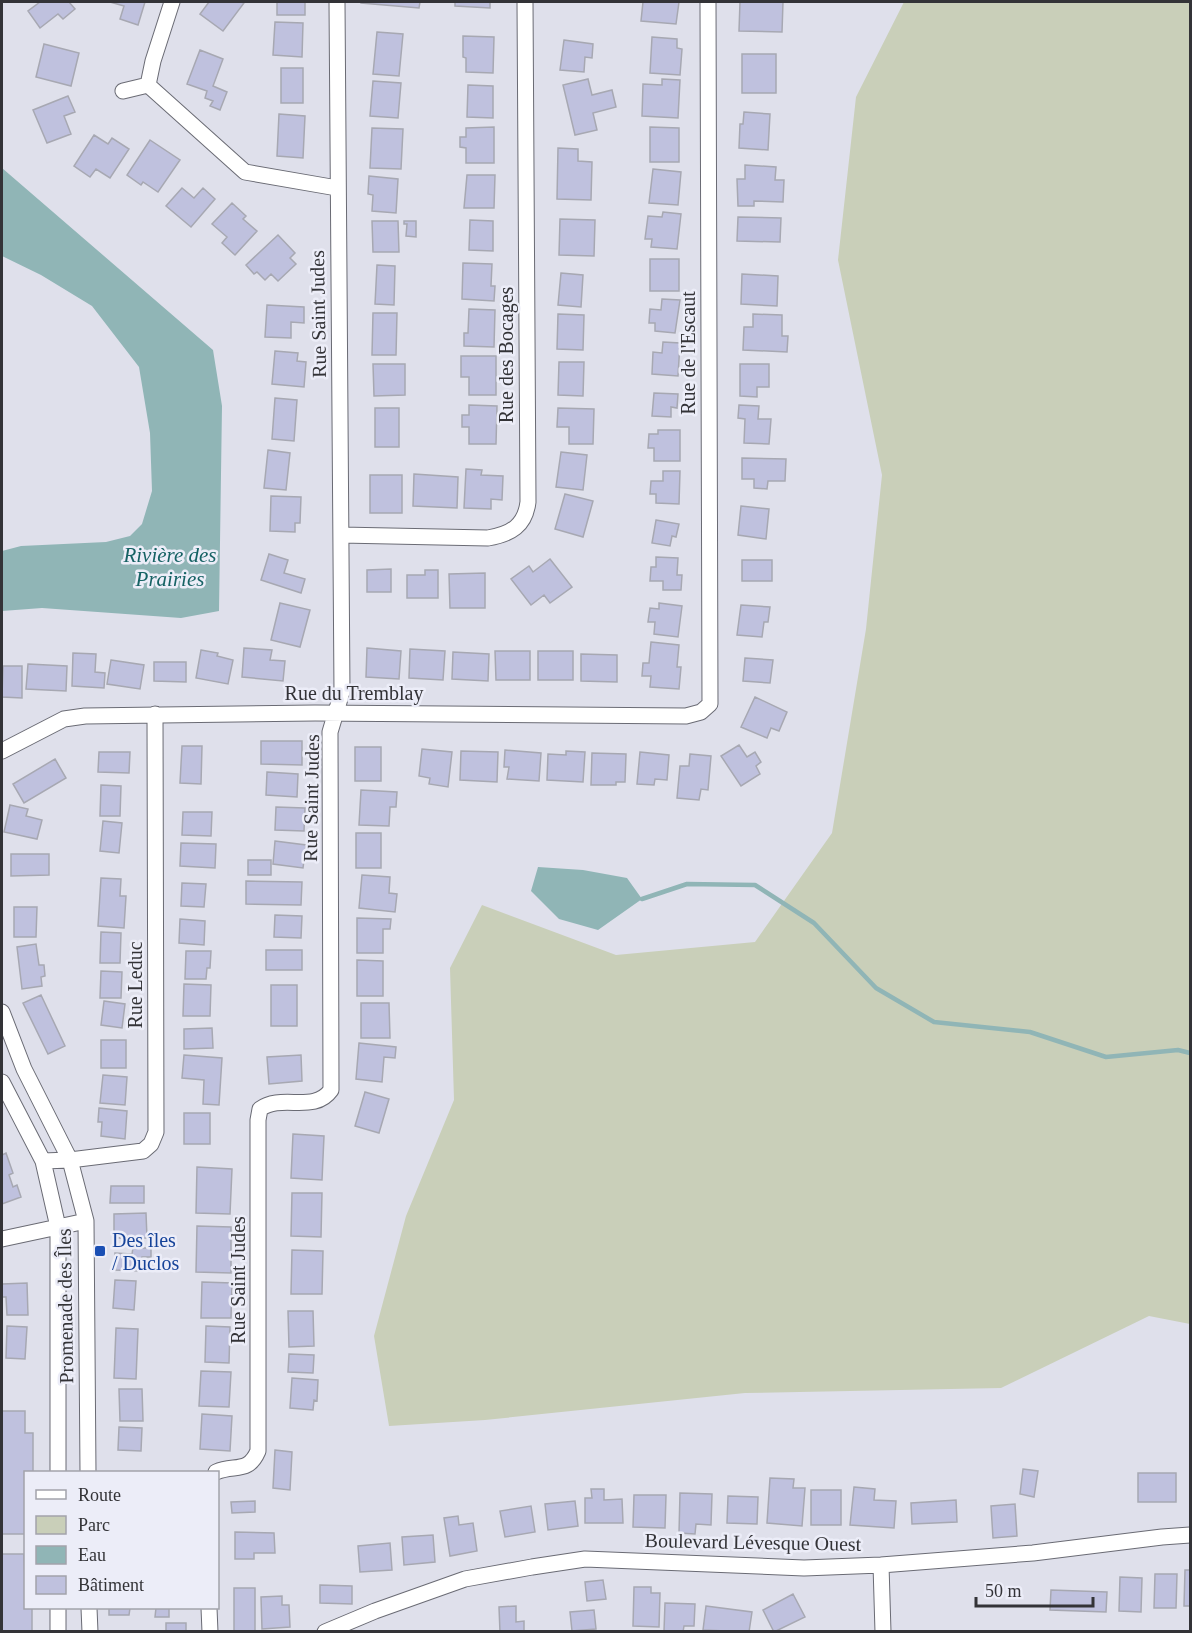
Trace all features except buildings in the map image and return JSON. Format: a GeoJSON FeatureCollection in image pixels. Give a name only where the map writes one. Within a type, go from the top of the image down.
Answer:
{"type":"FeatureCollection","features":[{"type":"Feature","properties":{"kind":"street"},"geometry":{"type":"LineString","coordinates":[[148,85],[153,61],[172,2]]}},
{"type":"Feature","properties":{"kind":"street","name":"Rue Saint Judes"},"geometry":{"type":"LineString","coordinates":[[219,1472],[227,1468],[244,1467],[253,1461],[258,1451],[258,1120],[260,1109],[268,1103],[316,1102],[326,1097],[331,1090],[330,732],[342,692],[337,2]]}},
{"type":"Feature","properties":{"kind":"street","name":"Rue des Bocages"},"geometry":{"type":"LineString","coordinates":[[341,535],[488,538],[511,532],[524,519],[528,502],[525,2]]}},
{"type":"Feature","properties":{"kind":"street","name":"Rue de l'Escaut"},"geometry":{"type":"LineString","coordinates":[[708,2],[710,704]]}},
{"type":"Feature","properties":{"kind":"street"},"geometry":{"type":"LineString","coordinates":[[123,91],[148,85]]}},
{"type":"Feature","properties":{"kind":"street"},"geometry":{"type":"LineString","coordinates":[[148,85],[245,172],[337,188]]}},
{"type":"Feature","properties":{"kind":"street","name":"Rue du Tremblay"},"geometry":{"type":"LineString","coordinates":[[2,751],[64,719],[85,716],[336,713],[686,716],[701,712],[710,704]]}},
{"type":"Feature","properties":{"kind":"street","name":"Rue Leduc"},"geometry":{"type":"LineString","coordinates":[[43,1161],[143,1151],[151,1144],[156,1132],[155,714]]}},
{"type":"Feature","properties":{"kind":"street","name":"Promenade des Îles"},"geometry":{"type":"LineString","coordinates":[[2,1012],[24,1069],[70,1160],[86,1221],[88,1471]]}},
{"type":"Feature","properties":{"kind":"street","name":"Promenade des Îles"},"geometry":{"type":"LineString","coordinates":[[2,1082],[43,1161],[58,1227],[58,1471]]}},
{"type":"Feature","properties":{"kind":"street"},"geometry":{"type":"LineString","coordinates":[[2,1239],[86,1221]]}},
{"type":"Feature","properties":{"kind":"street","name":"Boulevard Lévesque Ouest"},"geometry":{"type":"LineString","coordinates":[[325,1632],[375,1611],[465,1579],[585,1559],[804,1568],[881,1565],[1033,1553],[1191,1535]]}},
{"type":"Feature","properties":{"kind":"street"},"geometry":{"type":"LineString","coordinates":[[881,1565],[883,1632]]}},
{"type":"Feature","properties":{"kind":"street"},"geometry":{"type":"LineString","coordinates":[[58,1609],[58,1632]]}},
{"type":"Feature","properties":{"kind":"street"},"geometry":{"type":"LineString","coordinates":[[89,1609],[90,1632]]}},
{"type":"Feature","properties":{"kind":"street"},"geometry":{"type":"LineString","coordinates":[[210,1609],[210,1632]]}},
{"type":"Feature","properties":{"kind":"green space"},"geometry":{"type":"Polygon","coordinates":[[[904,2],[1190,2],[1190,1324],[1149,1316],[1001,1388],[745,1393],[485,1420],[389,1426],[374,1336],[406,1216],[454,1100],[450,968],[482,905],[616,955],[755,942],[832,833],[866,629],[882,475],[838,260],[856,97],[904,2]]]}},
{"type":"Feature","properties":{"kind":"water","name":"Rivière des Prairies"},"geometry":{"type":"Polygon","coordinates":[[[2,168],[213,350],[222,406],[219,611],[181,618],[42,608],[2,611],[2,551],[21,546],[106,542],[130,536],[142,524],[152,491],[150,433],[139,367],[92,306],[41,275],[2,256],[2,168]]]}},
{"type":"Feature","properties":{"kind":"water"},"geometry":{"type":"Polygon","coordinates":[[[538,867],[583,870],[627,878],[642,899],[598,930],[559,919],[531,891],[538,867]]]}},
{"type":"Feature","properties":{"kind":"waterway"},"geometry":{"type":"LineString","coordinates":[[642,899],[687,884],[755,885],[814,923],[876,988],[934,1022],[1030,1032],[1106,1057],[1178,1050],[1190,1053]]}},
{"type":"Feature","properties":{"kind":"place","name":"Des îles / Duclos"},"geometry":{"type":"Point","coordinates":[100,1251]}}]}
